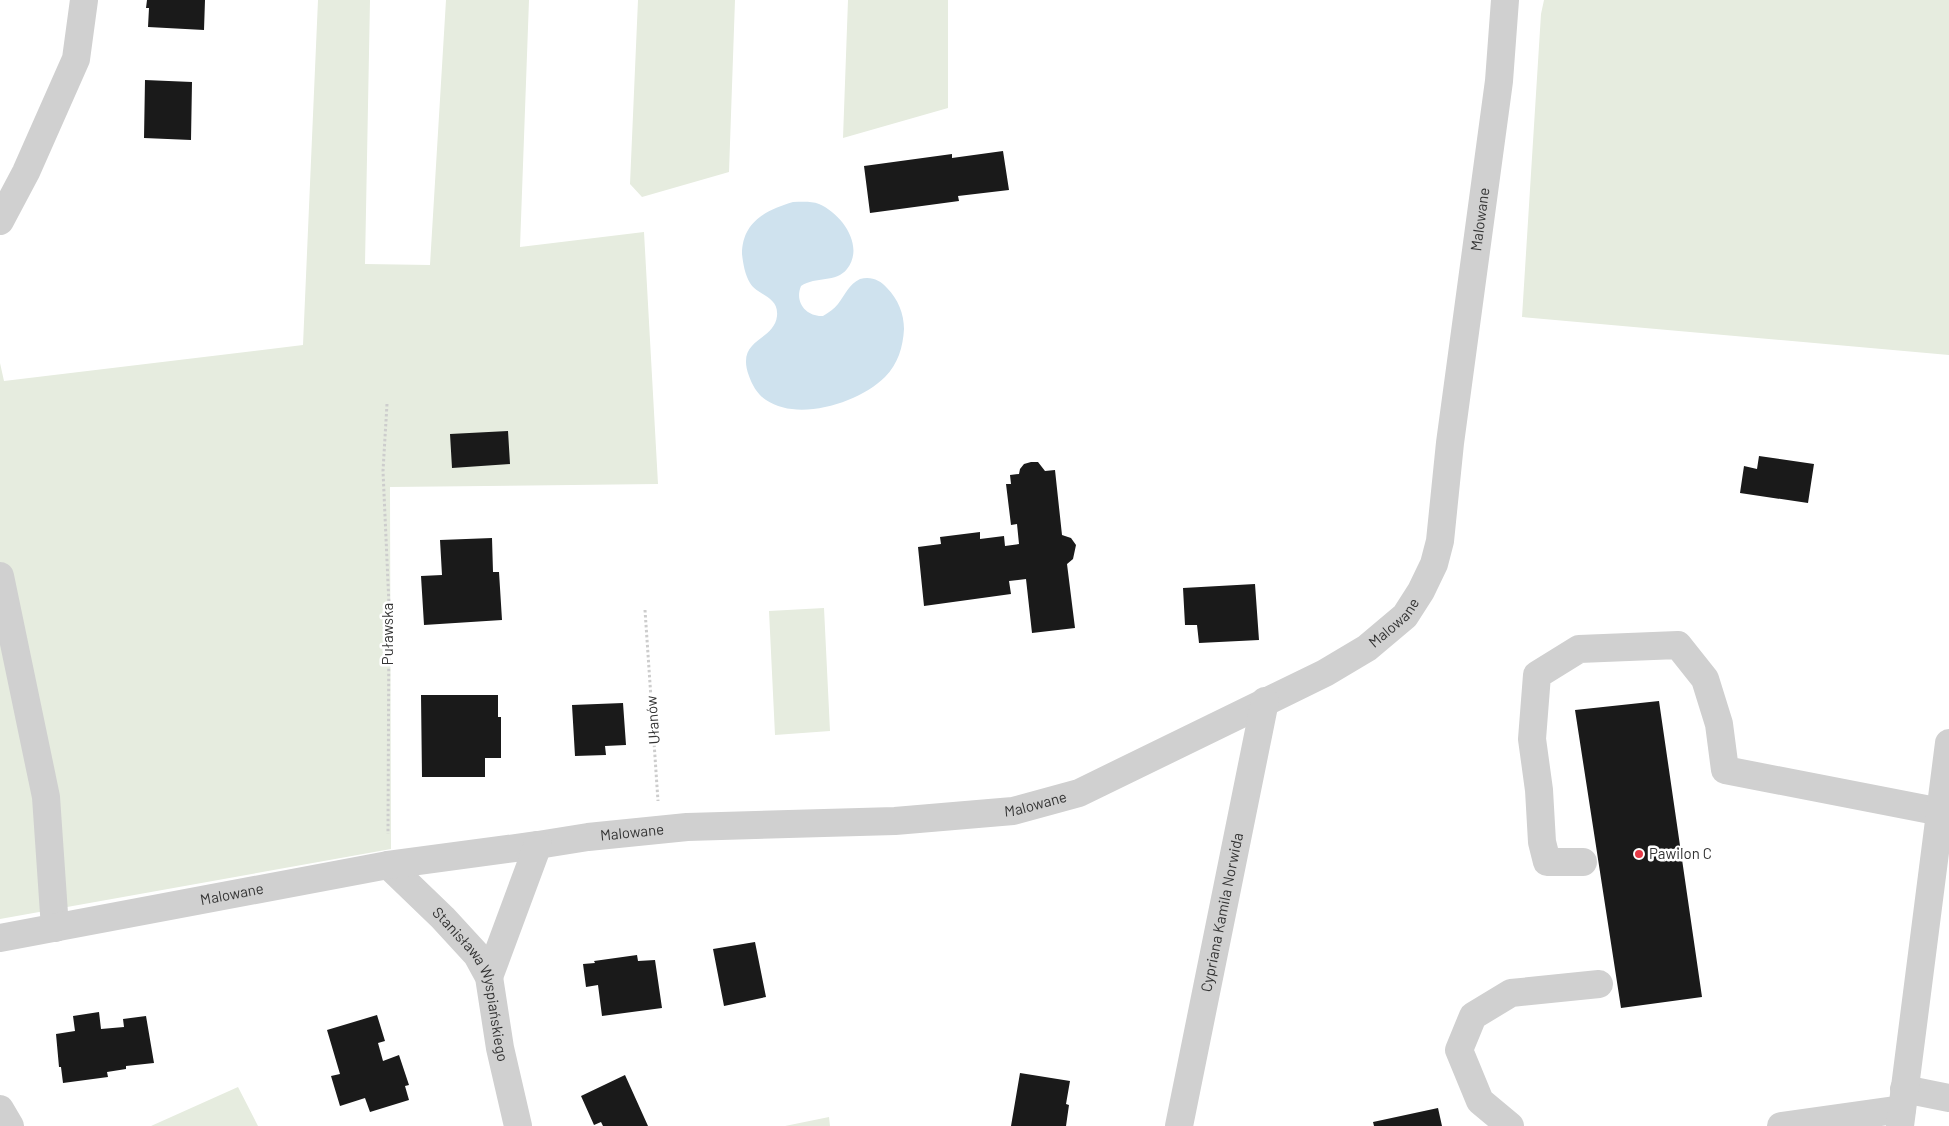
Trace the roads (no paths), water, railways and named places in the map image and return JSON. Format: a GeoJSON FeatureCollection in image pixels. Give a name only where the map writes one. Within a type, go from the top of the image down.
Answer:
{"type":"FeatureCollection","features":[{"type":"Feature","properties":{"kind":"street"},"geometry":{"type":"LineString","coordinates":[[0,221],[26,172],[76,59],[84,0]]}},
{"type":"Feature","properties":{"kind":"street","name":"Malowane"},"geometry":{"type":"LineString","coordinates":[[0,938],[388,865],[538,845],[588,836],[687,827],[896,821],[1013,811],[1078,792],[1325,673],[1366,648],[1405,616],[1421,591],[1434,564],[1440,541],[1452,433],[1499,81],[1505,0]]}},
{"type":"Feature","properties":{"kind":"street"},"geometry":{"type":"LineString","coordinates":[[0,576],[46,797],[55,928]]}},
{"type":"Feature","properties":{"kind":"street"},"geometry":{"type":"LineString","coordinates":[[1584,862],[1547,862],[1542,842],[1539,790],[1532,739],[1537,675],[1579,649],[1678,646],[1705,680],[1719,724],[1725,770],[1941,812]]}},
{"type":"Feature","properties":{"kind":"street","name":"Cypriana Kamila Norwida"},"geometry":{"type":"LineString","coordinates":[[1179,1126],[1266,701]]}},
{"type":"Feature","properties":{"kind":"street"},"geometry":{"type":"LineString","coordinates":[[1902,1108],[1949,743]]}},
{"type":"Feature","properties":{"kind":"street"},"geometry":{"type":"LineString","coordinates":[[489,977],[538,845]]}},
{"type":"Feature","properties":{"kind":"street","name":"Stanisława Wyspiańskiego"},"geometry":{"type":"LineString","coordinates":[[388,865],[443,918],[477,955],[489,977],[500,1048],[518,1126]]}},
{"type":"Feature","properties":{"kind":"street"},"geometry":{"type":"LineString","coordinates":[[1510,1126],[1480,1101],[1459,1050],[1473,1016],[1511,993],[1599,984]]}},
{"type":"Feature","properties":{"kind":"street"},"geometry":{"type":"LineString","coordinates":[[1781,1126],[1902,1108],[1949,1098]]}},
{"type":"Feature","properties":{"kind":"street"},"geometry":{"type":"LineString","coordinates":[[0,1109],[10,1126]]}},
{"type":"Feature","properties":{"kind":"water"},"geometry":{"type":"Polygon","coordinates":[[[793,202],[816,203],[836,215],[848,232],[852,241],[853,251],[852,260],[847,269],[842,273],[832,278],[813,281],[801,286],[799,298],[803,308],[817,316],[823,316],[836,306],[856,281],[872,278],[887,288],[894,297],[902,312],[904,323],[899,355],[890,372],[885,377],[860,395],[844,402],[811,409],[794,409],[779,406],[766,400],[754,386],[746,364],[747,354],[751,347],[774,324],[777,309],[771,300],[748,280],[742,258],[743,243],[746,233],[757,219],[774,209],[793,202]]]}},
{"type":"Feature","properties":{"kind":"place","name":"Pawilon C"},"geometry":{"type":"Point","coordinates":[1639,854]}}]}
